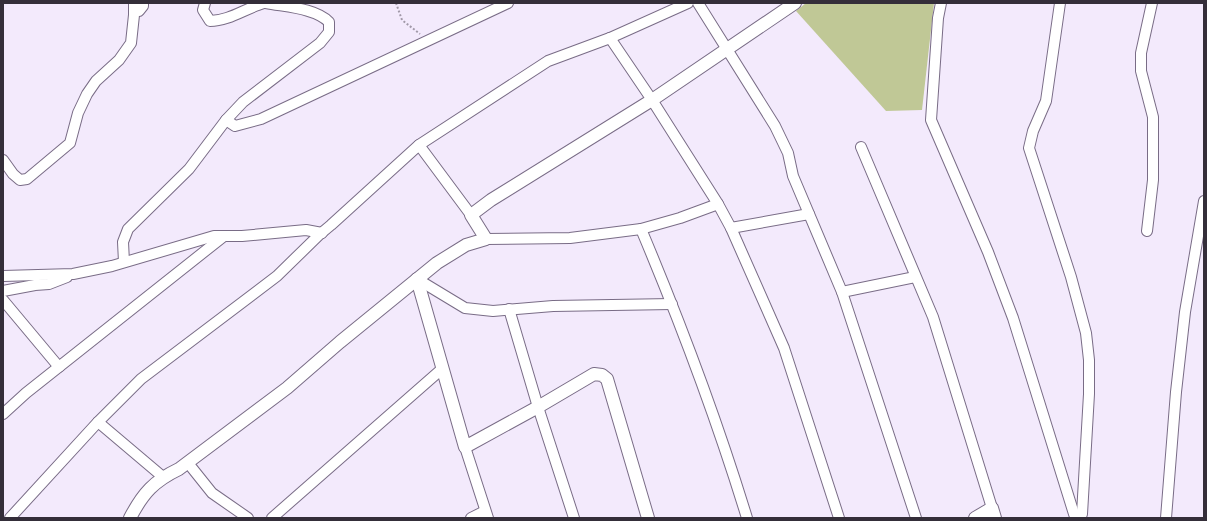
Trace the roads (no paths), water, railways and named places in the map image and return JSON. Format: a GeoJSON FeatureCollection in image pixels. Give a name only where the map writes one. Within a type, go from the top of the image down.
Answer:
{"type":"FeatureCollection","features":[{"type":"Feature","properties":{"kind":"street"},"geometry":{"type":"LineString","coordinates":[[134,6],[139,11],[144,3]]}},
{"type":"Feature","properties":{"kind":"street"},"geometry":{"type":"LineString","coordinates":[[124,262],[123,242],[128,229],[190,170],[226,120],[243,102],[320,43],[329,32],[330,22],[324,16],[265,3],[218,21],[210,21],[204,10],[205,3]]}},
{"type":"Feature","properties":{"kind":"street"},"geometry":{"type":"LineString","coordinates":[[226,120],[235,126],[261,119],[508,3]]}},
{"type":"Feature","properties":{"kind":"street"},"geometry":{"type":"LineString","coordinates":[[10,518],[98,422],[141,379],[276,276],[419,145],[548,61],[610,38],[688,3]]}},
{"type":"Feature","properties":{"kind":"street"},"geometry":{"type":"LineString","coordinates":[[698,3],[775,126],[788,153],[793,176],[842,292],[916,518]]}},
{"type":"Feature","properties":{"kind":"street"},"geometry":{"type":"LineString","coordinates":[[471,215],[491,200],[652,100],[795,3]]}},
{"type":"Feature","properties":{"kind":"street"},"geometry":{"type":"LineString","coordinates":[[941,3],[938,18],[931,120],[997,274],[1013,318],[1076,518]]}},
{"type":"Feature","properties":{"kind":"street"},"geometry":{"type":"LineString","coordinates":[[1060,3],[1046,101],[1033,131],[1029,148],[1071,277],[1086,333],[1089,394],[1082,514],[1080,518]]}},
{"type":"Feature","properties":{"kind":"street"},"geometry":{"type":"LineString","coordinates":[[1147,230],[1153,180],[1153,117],[1141,71],[1141,53],[1152,3]]}},
{"type":"Feature","properties":{"kind":"street"},"geometry":{"type":"LineString","coordinates":[[3,160],[12,174],[20,180],[27,179],[70,143],[78,113],[87,94],[96,81],[120,60],[131,43],[134,6]]}},
{"type":"Feature","properties":{"kind":"street"},"geometry":{"type":"LineString","coordinates":[[610,38],[652,100],[718,204],[731,228],[784,348],[839,518]]}},
{"type":"Feature","properties":{"kind":"street"},"geometry":{"type":"LineString","coordinates":[[419,145],[471,215],[486,239]]}},
{"type":"Feature","properties":{"kind":"street"},"geometry":{"type":"LineString","coordinates":[[861,146],[933,317],[994,513],[975,518]]}},
{"type":"Feature","properties":{"kind":"street"},"geometry":{"type":"LineString","coordinates":[[1166,518],[1176,392],[1185,312],[1204,202]]}},
{"type":"Feature","properties":{"kind":"street"},"geometry":{"type":"LineString","coordinates":[[130,518],[146,493],[163,477],[188,463],[287,388],[340,342],[437,263],[466,245],[486,239],[570,238],[641,229],[680,218],[718,204]]}},
{"type":"Feature","properties":{"kind":"street"},"geometry":{"type":"LineString","coordinates":[[731,228],[809,214]]}},
{"type":"Feature","properties":{"kind":"street"},"geometry":{"type":"LineString","coordinates":[[641,229],[672,304],[717,427],[747,518]]}},
{"type":"Feature","properties":{"kind":"street"},"geometry":{"type":"LineString","coordinates":[[3,290],[49,284],[73,274],[124,262],[214,236],[242,236],[306,230],[322,233]]}},
{"type":"Feature","properties":{"kind":"street"},"geometry":{"type":"LineString","coordinates":[[3,414],[26,393],[224,236]]}},
{"type":"Feature","properties":{"kind":"street"},"geometry":{"type":"LineString","coordinates":[[3,276],[73,274]]}},
{"type":"Feature","properties":{"kind":"street"},"geometry":{"type":"LineString","coordinates":[[842,292],[915,277]]}},
{"type":"Feature","properties":{"kind":"street"},"geometry":{"type":"LineString","coordinates":[[417,279],[465,308],[493,311],[553,306],[672,304]]}},
{"type":"Feature","properties":{"kind":"street"},"geometry":{"type":"LineString","coordinates":[[417,279],[465,447],[487,514],[471,518]]}},
{"type":"Feature","properties":{"kind":"street"},"geometry":{"type":"LineString","coordinates":[[3,300],[59,367]]}},
{"type":"Feature","properties":{"kind":"street"},"geometry":{"type":"LineString","coordinates":[[509,309],[538,407],[574,518]]}},
{"type":"Feature","properties":{"kind":"street"},"geometry":{"type":"LineString","coordinates":[[272,518],[443,368]]}},
{"type":"Feature","properties":{"kind":"street"},"geometry":{"type":"LineString","coordinates":[[465,447],[594,374],[602,375],[607,380],[648,518]]}},
{"type":"Feature","properties":{"kind":"street"},"geometry":{"type":"LineString","coordinates":[[98,422],[163,477]]}},
{"type":"Feature","properties":{"kind":"street"},"geometry":{"type":"LineString","coordinates":[[188,463],[212,493],[248,518]]}}]}
